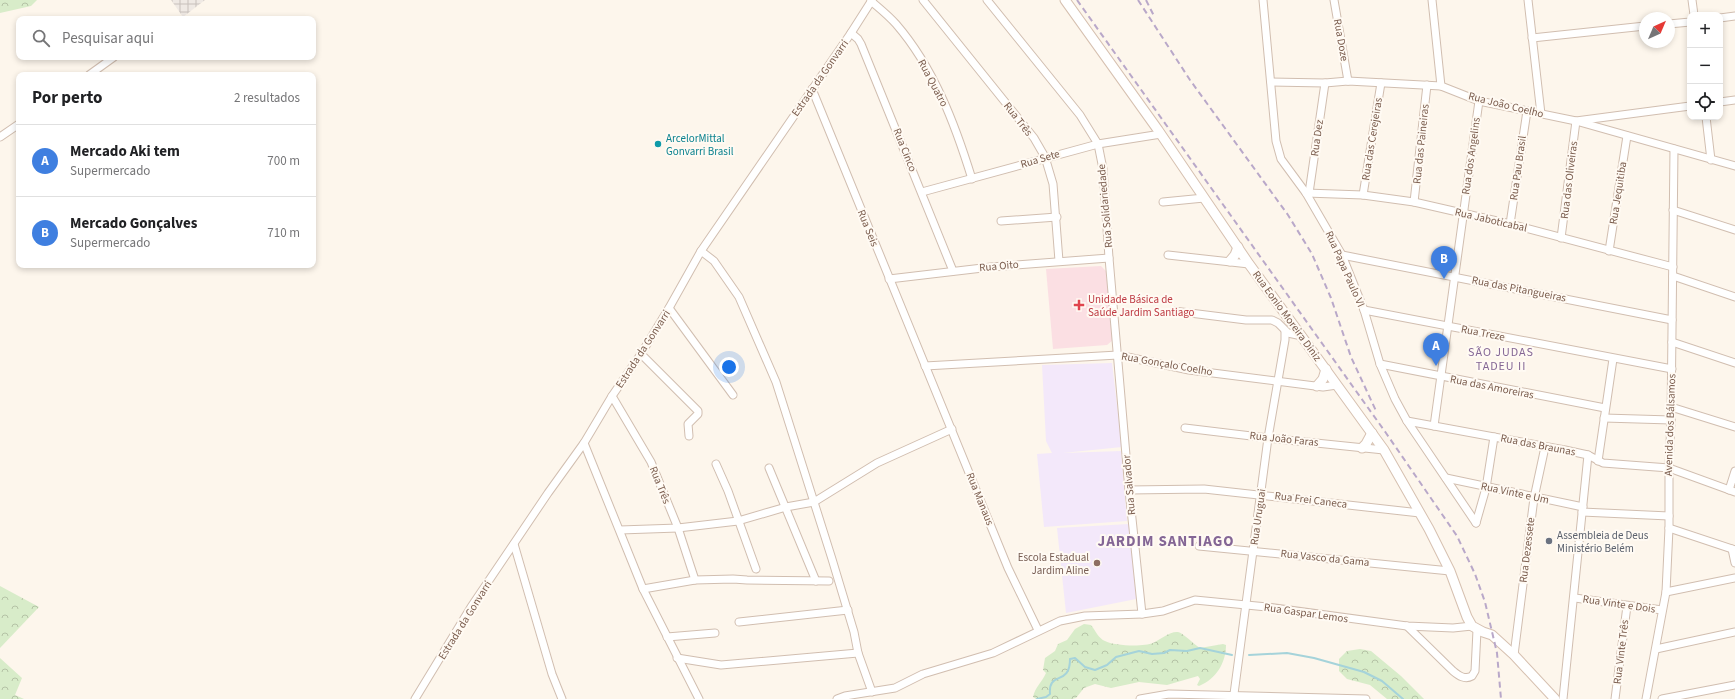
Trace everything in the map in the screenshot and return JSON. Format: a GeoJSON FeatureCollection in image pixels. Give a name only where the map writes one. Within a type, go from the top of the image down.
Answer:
{"type":"FeatureCollection","features":[{"type":"Feature","properties":{"kind":"main road","name":"Rua Eonio Moreira Diniz"},"geometry":{"type":"LineString","coordinates":[[1065,0],[1160,134],[1249,264],[1277,317],[1302,336],[1384,450],[1420,513],[1450,571],[1467,617],[1474,628]]}},
{"type":"Feature","properties":{"kind":"main road"},"geometry":{"type":"LineString","coordinates":[[1230,261],[1238,248]]}},
{"type":"Feature","properties":{"kind":"main road"},"geometry":{"type":"LineString","coordinates":[[1317,386],[1323,379],[1326,369]]}},
{"type":"Feature","properties":{"kind":"main road"},"geometry":{"type":"LineString","coordinates":[[1362,448],[1369,440],[1372,433]]}},
{"type":"Feature","properties":{"kind":"main road"},"geometry":{"type":"LineString","coordinates":[[1474,628],[1492,635],[1514,655],[1555,699]]}},
{"type":"Feature","properties":{"kind":"street","name":"Estrada da Gonvarri"},"geometry":{"type":"LineString","coordinates":[[414,699],[471,608],[548,493],[584,443],[612,396],[641,354],[701,251],[851,33],[872,0]]}},
{"type":"Feature","properties":{"kind":"street","name":"Rua Quatro"},"geometry":{"type":"LineString","coordinates":[[872,0],[896,24],[922,61],[942,95],[972,179]]}},
{"type":"Feature","properties":{"kind":"street","name":"Rua Três"},"geometry":{"type":"LineString","coordinates":[[923,0],[1029,132],[1045,157],[1053,184],[1057,217],[1059,261]]}},
{"type":"Feature","properties":{"kind":"street","name":"Rua Solidariedade"},"geometry":{"type":"LineString","coordinates":[[987,0],[1080,115],[1098,144],[1103,169],[1118,355]]}},
{"type":"Feature","properties":{"kind":"street","name":"Rua Papa Paulo VI"},"geometry":{"type":"LineString","coordinates":[[1263,0],[1277,148],[1281,159],[1308,193],[1342,254],[1364,310],[1380,364],[1407,421],[1476,523],[1486,488]]}},
{"type":"Feature","properties":{"kind":"street","name":"Rua Doze"},"geometry":{"type":"LineString","coordinates":[[1334,0],[1348,81]]}},
{"type":"Feature","properties":{"kind":"street"},"geometry":{"type":"LineString","coordinates":[[1432,0],[1441,86]]}},
{"type":"Feature","properties":{"kind":"street"},"geometry":{"type":"LineString","coordinates":[[1528,0],[1541,114]]}},
{"type":"Feature","properties":{"kind":"street"},"geometry":{"type":"LineString","coordinates":[[1692,0],[1694,12]]}},
{"type":"Feature","properties":{"kind":"street"},"geometry":{"type":"LineString","coordinates":[[1723,18],[1735,16]]}},
{"type":"Feature","properties":{"kind":"street"},"geometry":{"type":"LineString","coordinates":[[1675,23],[1687,22]]}},
{"type":"Feature","properties":{"kind":"street"},"geometry":{"type":"LineString","coordinates":[[1532,38],[1639,27]]}},
{"type":"Feature","properties":{"kind":"street","name":"Rua Cinco"},"geometry":{"type":"LineString","coordinates":[[851,33],[861,44],[953,271]]}},
{"type":"Feature","properties":{"kind":"street"},"geometry":{"type":"LineString","coordinates":[[93,72],[110,60]]}},
{"type":"Feature","properties":{"kind":"street","name":"Rua João Coelho"},"geometry":{"type":"LineString","coordinates":[[1271,82],[1325,83],[1348,81],[1441,86],[1479,101],[1576,121],[1674,150],[1735,166]]}},
{"type":"Feature","properties":{"kind":"street","name":"Rua Dez"},"geometry":{"type":"LineString","coordinates":[[1308,193],[1325,83]]}},
{"type":"Feature","properties":{"kind":"street","name":"Rua das Cerejeiras"},"geometry":{"type":"LineString","coordinates":[[1363,195],[1381,83]]}},
{"type":"Feature","properties":{"kind":"street","name":"Rua das Paineiras"},"geometry":{"type":"LineString","coordinates":[[1414,202],[1427,85]]}},
{"type":"Feature","properties":{"kind":"street","name":"Rua Seis"},"geometry":{"type":"LineString","coordinates":[[812,89],[925,366]]}},
{"type":"Feature","properties":{"kind":"street"},"geometry":{"type":"LineString","coordinates":[[1723,102],[1735,100]]}},
{"type":"Feature","properties":{"kind":"street","name":"Rua dos Angelins"},"geometry":{"type":"LineString","coordinates":[[1434,426],[1455,277],[1462,213],[1479,101]]}},
{"type":"Feature","properties":{"kind":"street"},"geometry":{"type":"LineString","coordinates":[[1576,121],[1687,106]]}},
{"type":"Feature","properties":{"kind":"street","name":"Rua Pau Brasil"},"geometry":{"type":"LineString","coordinates":[[1510,224],[1527,111]]}},
{"type":"Feature","properties":{"kind":"street"},"geometry":{"type":"LineString","coordinates":[[1706,120],[1711,160]]}},
{"type":"Feature","properties":{"kind":"street","name":"Rua das Oliveiras"},"geometry":{"type":"LineString","coordinates":[[1561,238],[1576,121]]}},
{"type":"Feature","properties":{"kind":"street"},"geometry":{"type":"LineString","coordinates":[[0,137],[16,126]]}},
{"type":"Feature","properties":{"kind":"street","name":"Rua Sete"},"geometry":{"type":"LineString","coordinates":[[922,192],[1045,157],[1098,144],[1160,134]]}},
{"type":"Feature","properties":{"kind":"street","name":"Rua Jequitiba"},"geometry":{"type":"LineString","coordinates":[[1610,251],[1627,136]]}},
{"type":"Feature","properties":{"kind":"street","name":"Avenida dos Bálsamos"},"geometry":{"type":"LineString","coordinates":[[1646,699],[1666,592],[1669,528],[1672,369],[1674,150]]}},
{"type":"Feature","properties":{"kind":"street","name":"Rua Jaboticabal"},"geometry":{"type":"LineString","coordinates":[[1308,193],[1363,195],[1414,202],[1510,224],[1673,268]]}},
{"type":"Feature","properties":{"kind":"street"},"geometry":{"type":"LineString","coordinates":[[1163,202],[1204,198]]}},
{"type":"Feature","properties":{"kind":"street"},"geometry":{"type":"LineString","coordinates":[[1673,210],[1735,230]]}},
{"type":"Feature","properties":{"kind":"street"},"geometry":{"type":"LineString","coordinates":[[1001,221],[1057,217]]}},
{"type":"Feature","properties":{"kind":"street"},"geometry":{"type":"LineString","coordinates":[[701,251],[714,260],[739,297],[776,382],[848,610],[858,653],[872,692]]}},
{"type":"Feature","properties":{"kind":"street","name":"Rua das Pitangueiras"},"geometry":{"type":"LineString","coordinates":[[1342,254],[1672,320]]}},
{"type":"Feature","properties":{"kind":"street"},"geometry":{"type":"LineString","coordinates":[[1168,255],[1249,264]]}},
{"type":"Feature","properties":{"kind":"street","name":"Rua Oito"},"geometry":{"type":"LineString","coordinates":[[889,279],[953,271],[1109,258]]}},
{"type":"Feature","properties":{"kind":"street"},"geometry":{"type":"LineString","coordinates":[[1673,276],[1735,297]]}},
{"type":"Feature","properties":{"kind":"street"},"geometry":{"type":"LineString","coordinates":[[669,308],[733,394]]}},
{"type":"Feature","properties":{"kind":"street","name":"Rua Treze"},"geometry":{"type":"LineString","coordinates":[[1364,310],[1613,359],[1672,369]]}},
{"type":"Feature","properties":{"kind":"street"},"geometry":{"type":"LineString","coordinates":[[1174,311],[1246,320],[1277,317],[1287,333],[1302,336]]}},
{"type":"Feature","properties":{"kind":"street","name":"Rua Uruguai"},"geometry":{"type":"LineString","coordinates":[[1234,694],[1268,438],[1287,333]]}},
{"type":"Feature","properties":{"kind":"street"},"geometry":{"type":"LineString","coordinates":[[1672,342],[1735,363]]}},
{"type":"Feature","properties":{"kind":"street"},"geometry":{"type":"LineString","coordinates":[[641,354],[698,412],[698,414],[688,424],[689,436]]}},
{"type":"Feature","properties":{"kind":"street","name":"Rua Gonçalo Coelho"},"geometry":{"type":"LineString","coordinates":[[925,366],[1118,355],[1165,366],[1277,382],[1317,386],[1337,385]]}},
{"type":"Feature","properties":{"kind":"street","name":"Rua Salvador"},"geometry":{"type":"LineString","coordinates":[[1118,355],[1129,490],[1142,614]]}},
{"type":"Feature","properties":{"kind":"street"},"geometry":{"type":"LineString","coordinates":[[1598,461],[1613,359]]}},
{"type":"Feature","properties":{"kind":"street","name":"Rua das Amoreiras"},"geometry":{"type":"LineString","coordinates":[[1380,364],[1605,408]]}},
{"type":"Feature","properties":{"kind":"street","name":"Rua Manaus"},"geometry":{"type":"LineString","coordinates":[[925,366],[1008,568],[1038,630]]}},
{"type":"Feature","properties":{"kind":"street","name":"Rua Três"},"geometry":{"type":"LineString","coordinates":[[612,396],[651,462],[678,528],[695,580]]}},
{"type":"Feature","properties":{"kind":"street"},"geometry":{"type":"LineString","coordinates":[[1671,407],[1735,427]]}},
{"type":"Feature","properties":{"kind":"street"},"geometry":{"type":"LineString","coordinates":[[1604,418],[1671,420]]}},
{"type":"Feature","properties":{"kind":"street","name":"Rua das Braunas"},"geometry":{"type":"LineString","coordinates":[[1407,421],[1588,455],[1603,463],[1669,468],[1732,491]]}},
{"type":"Feature","properties":{"kind":"street","name":"Rua João Faras"},"geometry":{"type":"LineString","coordinates":[[1185,428],[1384,450]]}},
{"type":"Feature","properties":{"kind":"street"},"geometry":{"type":"LineString","coordinates":[[620,530],[678,528],[738,521],[786,507],[814,502],[877,463],[952,429]]}},
{"type":"Feature","properties":{"kind":"street"},"geometry":{"type":"LineString","coordinates":[[1486,488],[1494,437]]}},
{"type":"Feature","properties":{"kind":"street"},"geometry":{"type":"LineString","coordinates":[[584,443],[643,588],[699,699]]}},
{"type":"Feature","properties":{"kind":"street","name":"Rua Dezessete"},"geometry":{"type":"LineString","coordinates":[[1514,655],[1534,498],[1545,447]]}},
{"type":"Feature","properties":{"kind":"street"},"geometry":{"type":"LineString","coordinates":[[1563,699],[1575,598],[1588,455]]}},
{"type":"Feature","properties":{"kind":"street"},"geometry":{"type":"LineString","coordinates":[[716,464],[728,491],[756,569]]}},
{"type":"Feature","properties":{"kind":"street"},"geometry":{"type":"LineString","coordinates":[[769,468],[816,581]]}},
{"type":"Feature","properties":{"kind":"street"},"geometry":{"type":"LineString","coordinates":[[1732,491],[1735,471]]}},
{"type":"Feature","properties":{"kind":"street","name":"Rua Vinte e Um"},"geometry":{"type":"LineString","coordinates":[[1446,478],[1583,509],[1669,516]]}},
{"type":"Feature","properties":{"kind":"street","name":"Rua Frei Caneca"},"geometry":{"type":"LineString","coordinates":[[1129,490],[1204,488],[1420,513]]}},
{"type":"Feature","properties":{"kind":"street"},"geometry":{"type":"LineString","coordinates":[[1669,528],[1734,549],[1735,563]]}},
{"type":"Feature","properties":{"kind":"street"},"geometry":{"type":"LineString","coordinates":[[514,544],[552,674],[562,699]]}},
{"type":"Feature","properties":{"kind":"street","name":"Rua Vasco da Gama"},"geometry":{"type":"LineString","coordinates":[[1199,546],[1450,571]]}},
{"type":"Feature","properties":{"kind":"street"},"geometry":{"type":"LineString","coordinates":[[1666,592],[1735,578]]}},
{"type":"Feature","properties":{"kind":"street"},"geometry":{"type":"LineString","coordinates":[[643,588],[695,580],[733,579],[829,581]]}},
{"type":"Feature","properties":{"kind":"street","name":"Rua Vinte e Dois"},"geometry":{"type":"LineString","coordinates":[[1575,598],[1662,610]]}},
{"type":"Feature","properties":{"kind":"street","name":"Rua Gaspar Lemos"},"geometry":{"type":"LineString","coordinates":[[837,699],[845,696],[895,688],[923,674],[993,653],[1024,639],[1038,630],[1060,621],[1085,616],[1142,614],[1163,611],[1196,600],[1407,626],[1474,628]]}},
{"type":"Feature","properties":{"kind":"street","name":"Rua Vinte Três"},"geometry":{"type":"LineString","coordinates":[[1615,699],[1627,606]]}},
{"type":"Feature","properties":{"kind":"street"},"geometry":{"type":"LineString","coordinates":[[739,622],[848,610]]}},
{"type":"Feature","properties":{"kind":"street"},"geometry":{"type":"LineString","coordinates":[[1407,626],[1458,676],[1466,678],[1472,676],[1475,671],[1474,628]]}},
{"type":"Feature","properties":{"kind":"street"},"geometry":{"type":"LineString","coordinates":[[1656,649],[1735,632]]}},
{"type":"Feature","properties":{"kind":"street"},"geometry":{"type":"LineString","coordinates":[[667,637],[715,633]]}},
{"type":"Feature","properties":{"kind":"street"},"geometry":{"type":"LineString","coordinates":[[677,658],[721,665],[858,653]]}},
{"type":"Feature","properties":{"kind":"street"},"geometry":{"type":"LineString","coordinates":[[1662,699],[1735,685]]}},
{"type":"Feature","properties":{"kind":"street"},"geometry":{"type":"LineString","coordinates":[[1140,699],[1169,694],[1234,694],[1366,699]]}},
{"type":"Feature","properties":{"kind":"shaded area"},"geometry":{"type":"Polygon","coordinates":[[[171,0],[205,0],[184,16],[182,16],[171,0]]]}},
{"type":"Feature","properties":{"kind":"shaded area","name":"Unidade Básica de Saúde Jardim Santiago"},"geometry":{"type":"Polygon","coordinates":[[[1101,266],[1106,271],[1113,340],[1107,345],[1053,349],[1046,269],[1101,266]]]}},
{"type":"Feature","properties":{"kind":"shaded area"},"geometry":{"type":"Polygon","coordinates":[[[1112,363],[1122,447],[1063,453],[1121,451],[1127,521],[1044,527],[1037,454],[1052,453],[1046,441],[1042,365],[1112,363]]]}},
{"type":"Feature","properties":{"kind":"shaded area","name":"Escola Estadual Jardim Aline"},"geometry":{"type":"Polygon","coordinates":[[[1129,524],[1136,599],[1066,613],[1057,528],[1129,524]]]}},
{"type":"Feature","properties":{"kind":"green space"},"geometry":{"type":"Polygon","coordinates":[[[0,0],[37,0],[31,6],[0,13],[0,0]]]}},
{"type":"Feature","properties":{"kind":"green space"},"geometry":{"type":"Polygon","coordinates":[[[0,586],[39,607],[0,648],[0,586]]]}},
{"type":"Feature","properties":{"kind":"green space"},"geometry":{"type":"Polygon","coordinates":[[[1084,624],[1091,625],[1103,640],[1109,643],[1122,645],[1149,644],[1169,634],[1178,632],[1183,634],[1200,648],[1223,644],[1226,645],[1226,652],[1219,670],[1205,683],[1199,686],[1197,685],[1200,679],[1198,676],[1167,685],[1139,682],[1111,688],[1095,684],[1084,688],[1076,698],[1072,699],[1036,699],[1033,697],[1035,690],[1046,673],[1043,670],[1045,658],[1055,651],[1058,644],[1067,640],[1075,629],[1084,624]]]}},
{"type":"Feature","properties":{"kind":"green space"},"geometry":{"type":"Polygon","coordinates":[[[1360,649],[1371,651],[1401,676],[1424,699],[1387,699],[1370,685],[1347,679],[1339,671],[1339,659],[1347,651],[1360,649]]]}},
{"type":"Feature","properties":{"kind":"green space"},"geometry":{"type":"Polygon","coordinates":[[[0,658],[22,678],[15,695],[24,699],[0,699],[0,658]]]}},
{"type":"Feature","properties":{"kind":"waterway"},"geometry":{"type":"LineString","coordinates":[[1037,699],[1046,697],[1050,694],[1052,682],[1067,673],[1070,659],[1075,658],[1085,667],[1095,670],[1107,665],[1116,657],[1139,651],[1152,654],[1164,653],[1170,650],[1187,651],[1200,648],[1232,655]]}},
{"type":"Feature","properties":{"kind":"waterway"},"geometry":{"type":"LineString","coordinates":[[1249,655],[1287,653],[1314,658],[1364,672],[1382,681],[1403,699]]}},
{"type":"Feature","properties":{"kind":"railway"},"geometry":{"type":"LineString","coordinates":[[1077,0],[1386,433],[1457,536],[1475,574],[1485,602],[1497,653],[1501,699]]}},
{"type":"Feature","properties":{"kind":"railway"},"geometry":{"type":"LineString","coordinates":[[1138,0],[1190,80],[1288,215],[1312,254],[1331,298],[1351,357],[1377,413]]}},
{"type":"Feature","properties":{"kind":"railway"},"geometry":{"type":"LineString","coordinates":[[1146,0],[1154,16]]}},
{"type":"Feature","properties":{"kind":"place","name":"ArcelorMittal Gonvarri Brasil"},"geometry":{"type":"Point","coordinates":[658,144]}},
{"type":"Feature","properties":{"kind":"place","name":"Mercado Gonçalves"},"geometry":{"type":"Point","coordinates":[1444,279]}},
{"type":"Feature","properties":{"kind":"place","name":"Unidade Básica de Saúde Jardim Santiago"},"geometry":{"type":"Point","coordinates":[1079,305]}},
{"type":"Feature","properties":{"kind":"place","name":"Mercado Aki tem"},"geometry":{"type":"Point","coordinates":[1436,366]}},
{"type":"Feature","properties":{"kind":"place","name":"Assembleia de Deus Ministério Belém"},"geometry":{"type":"Point","coordinates":[1549,541]}},
{"type":"Feature","properties":{"kind":"place","name":"Escola Estadual Jardim Aline"},"geometry":{"type":"Point","coordinates":[1097,563]}},
{"type":"Feature","properties":{"kind":"district","name":"SÃO JUDAS TADEU II"},"geometry":{"type":"Point","coordinates":[1501,359]}},
{"type":"Feature","properties":{"kind":"district","name":"JARDIM SANTIAGO"},"geometry":{"type":"Point","coordinates":[1166,541]}}]}
